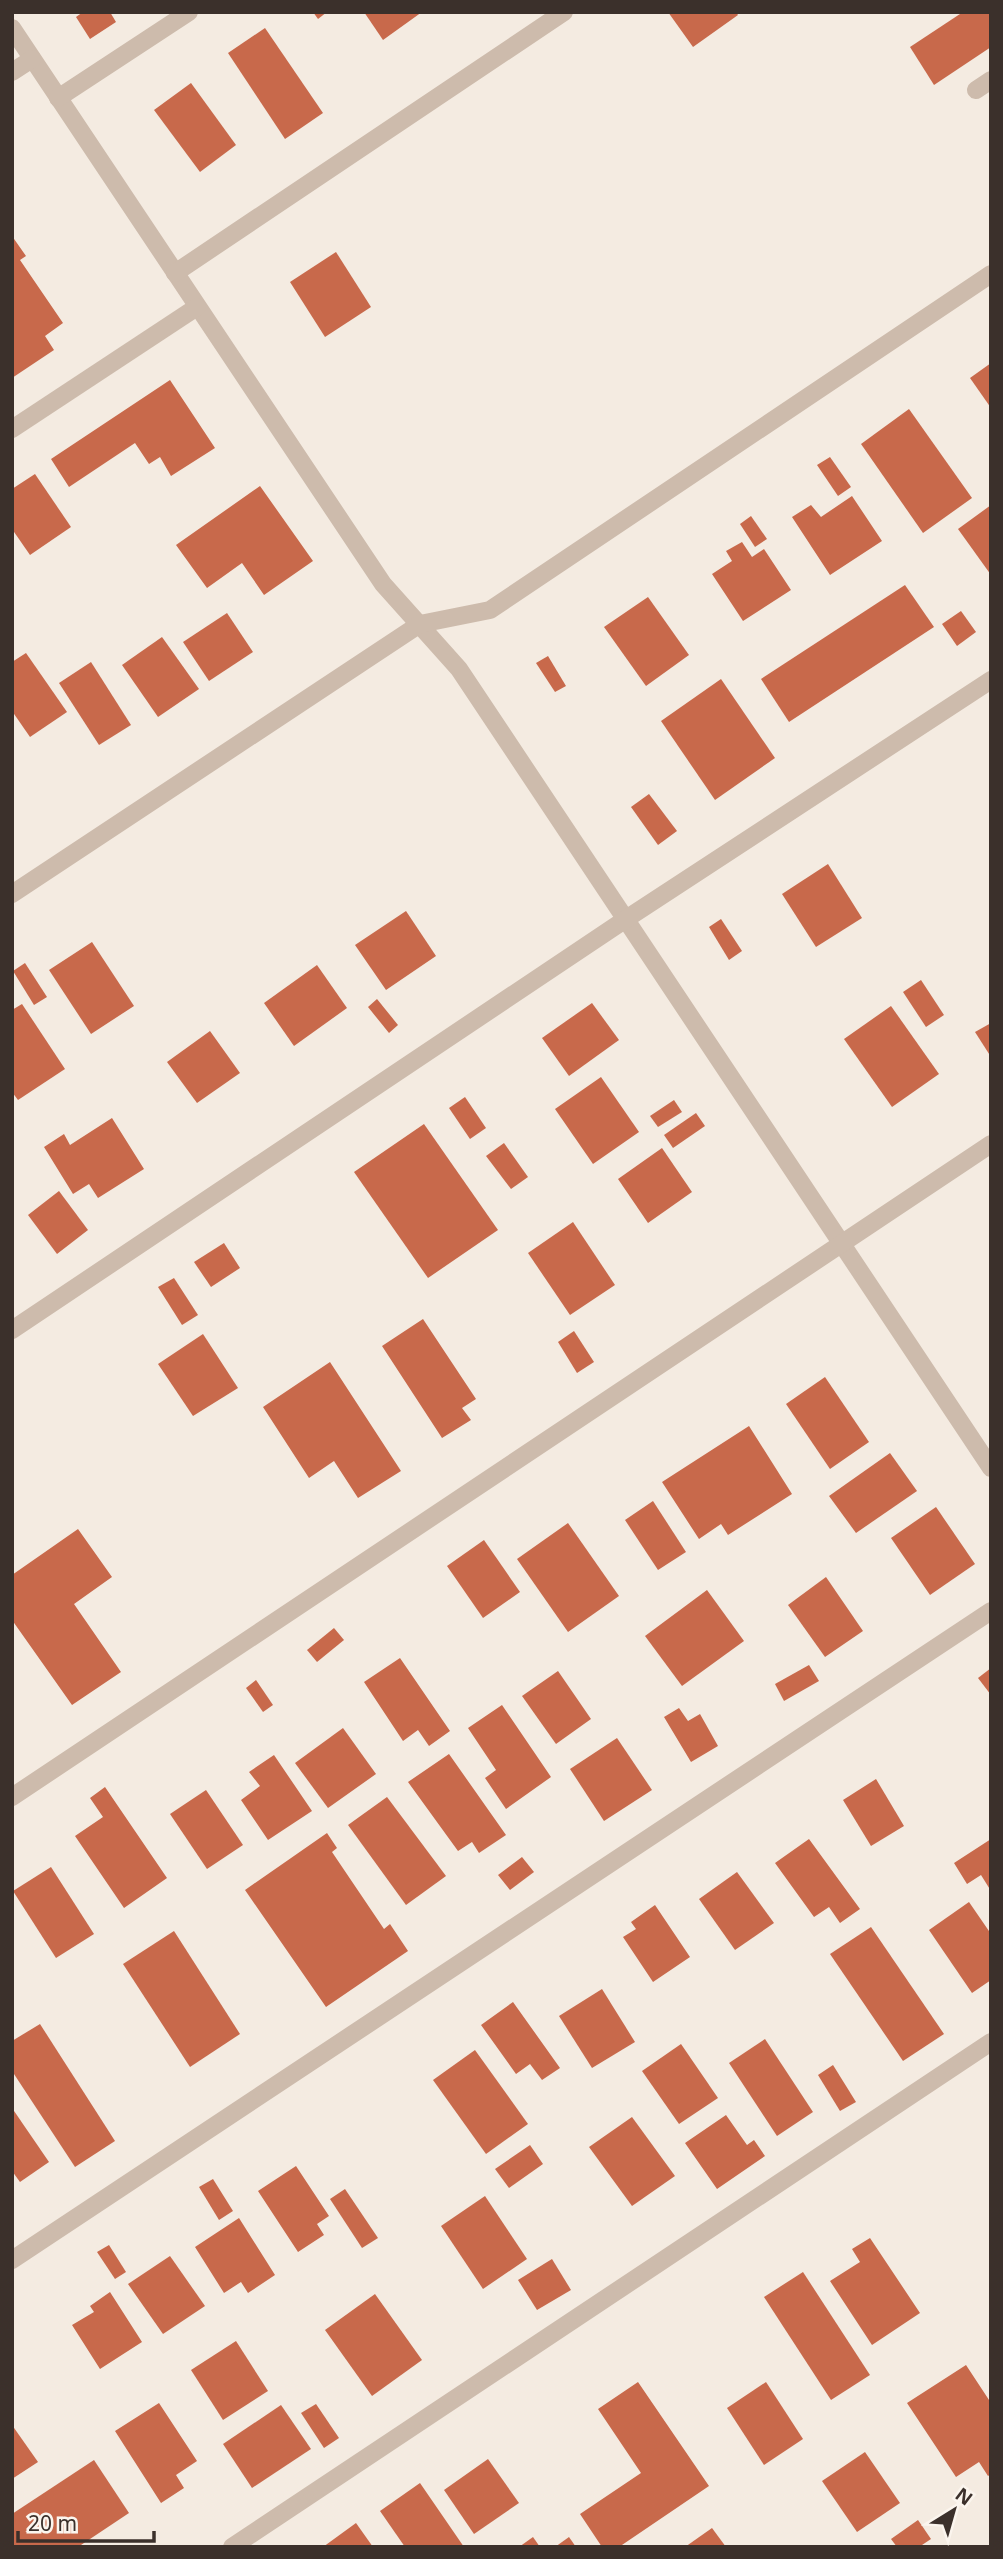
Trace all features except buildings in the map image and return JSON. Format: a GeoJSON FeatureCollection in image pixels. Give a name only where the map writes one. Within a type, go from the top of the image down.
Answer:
{"type":"FeatureCollection","features":[{"type":"Feature","properties":{"kind":"street"},"geometry":{"type":"LineString","coordinates":[[58,98],[188,12]]}},
{"type":"Feature","properties":{"kind":"street"},"geometry":{"type":"LineString","coordinates":[[175,273],[564,12]]}},
{"type":"Feature","properties":{"kind":"street"},"geometry":{"type":"LineString","coordinates":[[12,28],[383,584],[459,669],[991,1468]]}},
{"type":"Feature","properties":{"kind":"street"},"geometry":{"type":"LineString","coordinates":[[12,72],[32,59]]}},
{"type":"Feature","properties":{"kind":"street"},"geometry":{"type":"LineString","coordinates":[[12,894],[420,624],[490,610],[991,274]]}},
{"type":"Feature","properties":{"kind":"street"},"geometry":{"type":"LineString","coordinates":[[12,429],[197,307]]}},
{"type":"Feature","properties":{"kind":"street"},"geometry":{"type":"LineString","coordinates":[[12,1329],[626,919],[991,680]]}},
{"type":"Feature","properties":{"kind":"street"},"geometry":{"type":"LineString","coordinates":[[12,1797],[991,1144]]}},
{"type":"Feature","properties":{"kind":"street"},"geometry":{"type":"LineString","coordinates":[[12,2260],[991,1611]]}},
{"type":"Feature","properties":{"kind":"street"},"geometry":{"type":"LineString","coordinates":[[232,2547],[991,2042]]}}]}
